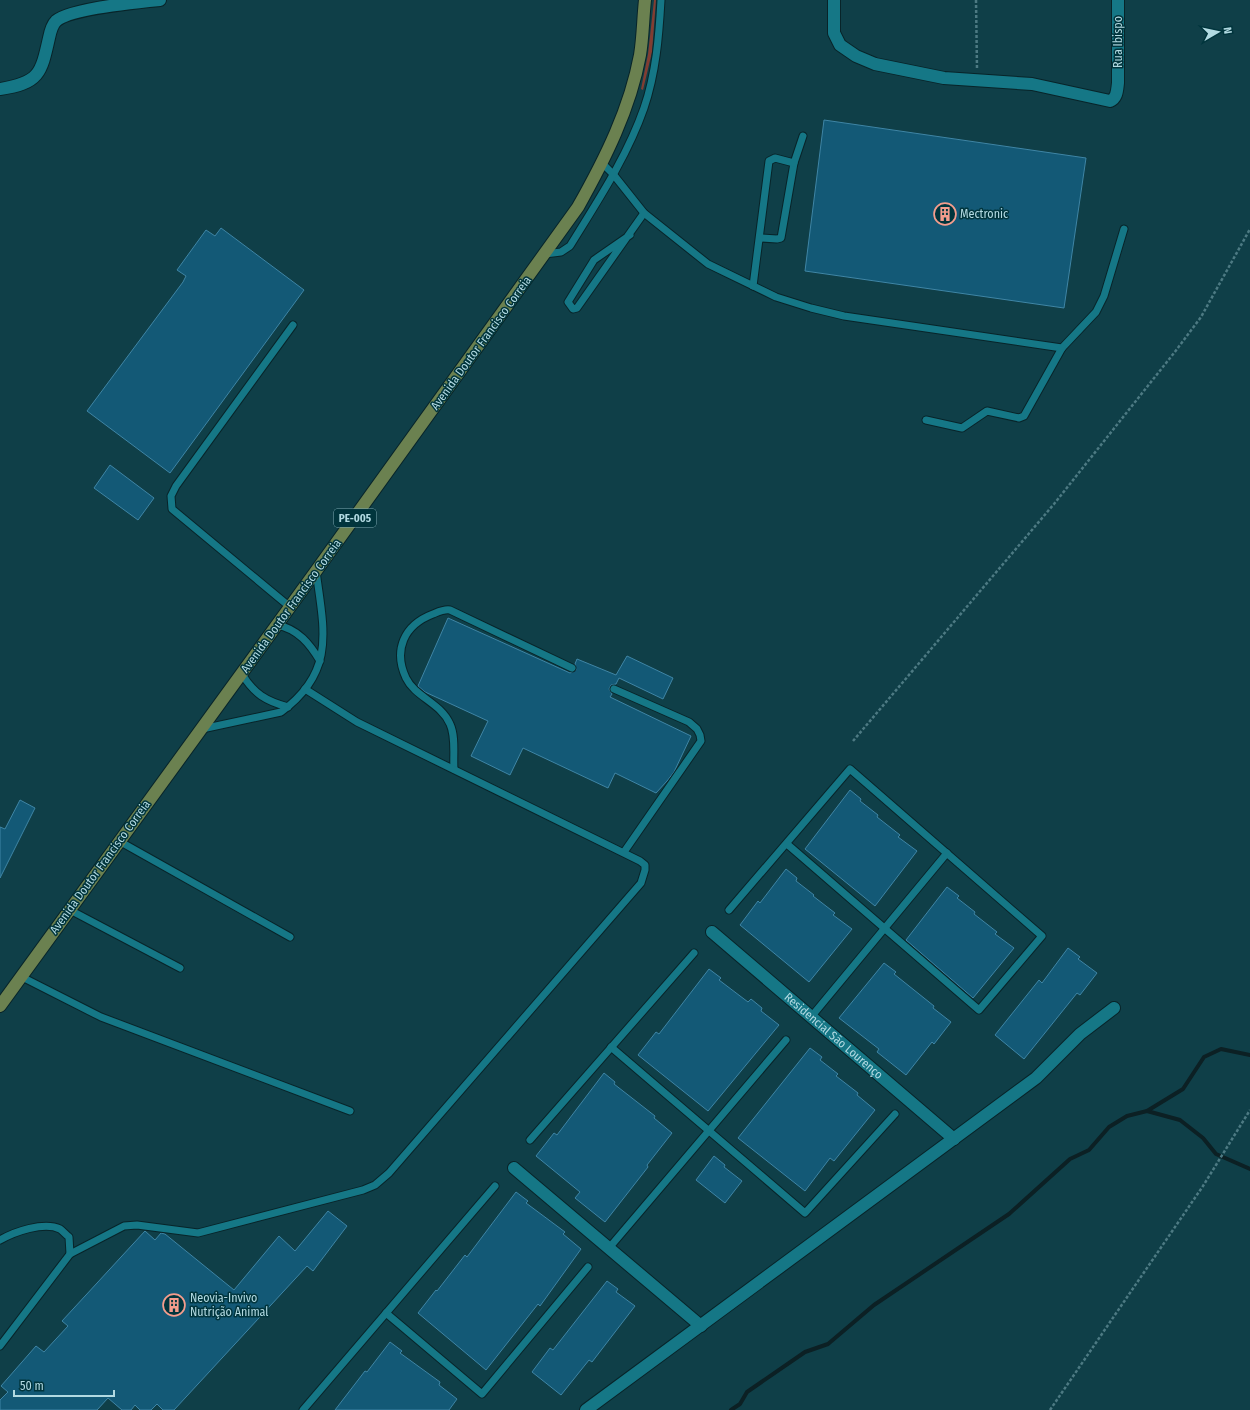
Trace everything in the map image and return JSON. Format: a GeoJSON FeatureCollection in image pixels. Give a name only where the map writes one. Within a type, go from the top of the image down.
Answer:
{"type":"FeatureCollection","features":[{"type":"Feature","properties":{"kind":"main road","name":"Avenida Doutor Francisco Correia"},"geometry":{"type":"LineString","coordinates":[[0,1006],[242,674],[575,212],[603,164],[620,120],[640,54],[645,0]]}},
{"type":"Feature","properties":{"kind":"street"},"geometry":{"type":"LineString","coordinates":[[0,89],[15,87],[36,77],[42,69],[54,22],[68,14],[160,0]]}},
{"type":"Feature","properties":{"kind":"street"},"geometry":{"type":"LineString","coordinates":[[834,0],[834,33],[844,49],[875,64],[944,78],[977,81]]}},
{"type":"Feature","properties":{"kind":"street","name":"Rua Ibispo"},"geometry":{"type":"LineString","coordinates":[[977,81],[1032,84],[1110,102],[1114,100],[1117,95],[1118,83],[1118,0]]}},
{"type":"Feature","properties":{"kind":"street","name":"Residencial São Lourenço"},"geometry":{"type":"LineString","coordinates":[[712,932],[954,1140]]}},
{"type":"Feature","properties":{"kind":"street"},"geometry":{"type":"LineString","coordinates":[[586,1410],[954,1140],[1036,1078],[1080,1034],[1114,1008]]}},
{"type":"Feature","properties":{"kind":"street"},"geometry":{"type":"LineString","coordinates":[[514,1168],[701,1326]]}},
{"type":"Feature","properties":{"kind":"lane"},"geometry":{"type":"LineString","coordinates":[[545,254],[561,252],[570,246],[613,174],[636,128],[652,80],[659,42],[662,0]]}},
{"type":"Feature","properties":{"kind":"lane"},"geometry":{"type":"LineString","coordinates":[[760,238],[781,238],[794,162],[803,136]]}},
{"type":"Feature","properties":{"kind":"lane"},"geometry":{"type":"LineString","coordinates":[[753,286],[769,161],[775,158],[794,162]]}},
{"type":"Feature","properties":{"kind":"lane"},"geometry":{"type":"LineString","coordinates":[[603,164],[613,174],[644,213],[708,264],[776,297],[844,316],[1062,348]]}},
{"type":"Feature","properties":{"kind":"lane"},"geometry":{"type":"LineString","coordinates":[[630,235],[594,260],[569,299],[568,304],[573,309],[577,308],[630,235],[644,213]]}},
{"type":"Feature","properties":{"kind":"lane"},"geometry":{"type":"LineString","coordinates":[[926,420],[962,428],[987,411],[1019,418],[1024,416],[1062,348],[1096,312],[1104,296],[1124,229]]}},
{"type":"Feature","properties":{"kind":"lane"},"geometry":{"type":"LineString","coordinates":[[290,607],[172,509],[170,502],[176,486],[293,325]]}},
{"type":"Feature","properties":{"kind":"lane"},"geometry":{"type":"LineString","coordinates":[[202,729],[281,712],[288,707],[312,680],[320,661],[324,643],[316,571]]}},
{"type":"Feature","properties":{"kind":"lane"},"geometry":{"type":"LineString","coordinates":[[454,769],[453,734],[451,724],[446,716],[406,679],[400,660],[401,642],[413,625],[424,618],[446,609],[450,610],[572,668]]}},
{"type":"Feature","properties":{"kind":"lane"},"geometry":{"type":"LineString","coordinates":[[277,625],[285,626],[300,635],[311,646],[320,661]]}},
{"type":"Feature","properties":{"kind":"lane"},"geometry":{"type":"LineString","coordinates":[[242,674],[248,685],[259,696],[270,702],[288,707]]}},
{"type":"Feature","properties":{"kind":"lane"},"geometry":{"type":"LineString","coordinates":[[0,1346],[70,1254],[124,1226],[137,1225],[198,1233],[363,1190],[375,1185],[389,1173],[638,887],[645,870],[645,865],[624,852],[357,722],[305,689]]}},
{"type":"Feature","properties":{"kind":"lane"},"geometry":{"type":"LineString","coordinates":[[614,689],[689,722],[700,735],[701,742],[624,852]]}},
{"type":"Feature","properties":{"kind":"lane"},"geometry":{"type":"LineString","coordinates":[[729,910],[850,769],[1042,936],[979,1010],[787,844]]}},
{"type":"Feature","properties":{"kind":"lane"},"geometry":{"type":"LineString","coordinates":[[119,841],[290,937]]}},
{"type":"Feature","properties":{"kind":"lane"},"geometry":{"type":"LineString","coordinates":[[811,1016],[947,853]]}},
{"type":"Feature","properties":{"kind":"lane"},"geometry":{"type":"LineString","coordinates":[[70,910],[180,968]]}},
{"type":"Feature","properties":{"kind":"lane"},"geometry":{"type":"LineString","coordinates":[[530,1140],[694,953]]}},
{"type":"Feature","properties":{"kind":"lane"},"geometry":{"type":"LineString","coordinates":[[22,977],[101,1017],[350,1111]]}},
{"type":"Feature","properties":{"kind":"lane"},"geometry":{"type":"LineString","coordinates":[[609,1248],[786,1040]]}},
{"type":"Feature","properties":{"kind":"lane"},"geometry":{"type":"LineString","coordinates":[[611,1047],[805,1213],[896,1114]]}},
{"type":"Feature","properties":{"kind":"lane"},"geometry":{"type":"LineString","coordinates":[[303,1410],[495,1186]]}},
{"type":"Feature","properties":{"kind":"lane"},"geometry":{"type":"LineString","coordinates":[[0,1240],[9,1235],[35,1226],[59,1228],[69,1237],[70,1254]]}},
{"type":"Feature","properties":{"kind":"lane"},"geometry":{"type":"LineString","coordinates":[[386,1313],[482,1394],[588,1267]]}},
{"type":"Feature","properties":{"kind":"path"},"geometry":{"type":"LineString","coordinates":[[976,0],[977,81]]}},
{"type":"Feature","properties":{"kind":"path"},"geometry":{"type":"LineString","coordinates":[[853,741],[1054,504],[1174,353],[1201,317],[1250,229]]}},
{"type":"Feature","properties":{"kind":"path"},"geometry":{"type":"LineString","coordinates":[[1050,1410],[1217,1164],[1250,1110]]}},
{"type":"Feature","properties":{"kind":"shaded area"},"geometry":{"type":"Polygon","coordinates":[[[654,0],[656,0],[652,52],[643,90],[641,89],[648,54],[654,0]]]}},
{"type":"Feature","properties":{"kind":"building","name":"Mectronic"},"geometry":{"type":"Polygon","coordinates":[[[824,120],[1086,158],[1064,308],[805,271],[824,120]]]}},
{"type":"Feature","properties":{"kind":"building"},"geometry":{"type":"Polygon","coordinates":[[[221,228],[304,290],[170,473],[87,411],[183,282],[186,276],[177,270],[206,230],[215,236],[221,228]]]}},
{"type":"Feature","properties":{"kind":"building"},"geometry":{"type":"Polygon","coordinates":[[[110,465],[154,498],[138,520],[94,488],[110,465]]]}},
{"type":"Feature","properties":{"kind":"building"},"geometry":{"type":"Polygon","coordinates":[[[448,618],[570,673],[576,670],[575,664],[577,659],[616,675],[627,656],[673,678],[663,699],[619,678],[616,684],[611,685],[609,689],[612,694],[610,697],[691,736],[674,772],[656,793],[615,773],[608,788],[523,748],[510,775],[471,756],[488,721],[425,692],[418,686],[448,618]]]}},
{"type":"Feature","properties":{"kind":"building"},"geometry":{"type":"Polygon","coordinates":[[[850,790],[861,799],[860,801],[878,815],[877,817],[900,835],[898,837],[917,851],[875,906],[805,849],[850,790]]]}},
{"type":"Feature","properties":{"kind":"building"},"geometry":{"type":"Polygon","coordinates":[[[20,800],[35,808],[0,878],[0,827],[5,829],[20,800]]]}},
{"type":"Feature","properties":{"kind":"building"},"geometry":{"type":"Polygon","coordinates":[[[786,869],[797,878],[796,881],[835,913],[833,915],[852,929],[809,982],[740,925],[758,901],[760,903],[786,869]]]}},
{"type":"Feature","properties":{"kind":"building"},"geometry":{"type":"Polygon","coordinates":[[[947,887],[959,896],[957,898],[975,912],[974,914],[997,932],[995,934],[1014,948],[973,998],[906,940],[947,887]]]}},
{"type":"Feature","properties":{"kind":"building"},"geometry":{"type":"Polygon","coordinates":[[[1068,948],[1080,957],[1078,959],[1097,973],[1080,995],[1077,993],[1024,1059],[995,1035],[1039,980],[1042,983],[1068,948]]]}},
{"type":"Feature","properties":{"kind":"building"},"geometry":{"type":"Polygon","coordinates":[[[884,963],[896,972],[894,974],[934,1006],[933,1008],[951,1022],[934,1044],[932,1042],[906,1075],[877,1052],[879,1049],[839,1018],[884,963]]]}},
{"type":"Feature","properties":{"kind":"building"},"geometry":{"type":"Polygon","coordinates":[[[709,969],[721,978],[719,980],[748,1002],[751,999],[762,1008],[761,1011],[779,1025],[708,1111],[638,1055],[656,1032],[659,1034],[709,969]]]}},
{"type":"Feature","properties":{"kind":"building"},"geometry":{"type":"Polygon","coordinates":[[[810,1048],[822,1057],[820,1060],[838,1074],[836,1076],[858,1093],[857,1095],[875,1110],[834,1161],[830,1158],[805,1191],[738,1138],[810,1048]]]}},
{"type":"Feature","properties":{"kind":"building"},"geometry":{"type":"Polygon","coordinates":[[[604,1073],[615,1082],[614,1084],[655,1116],[654,1118],[672,1133],[647,1165],[648,1167],[605,1222],[575,1198],[580,1192],[536,1156],[554,1133],[557,1135],[604,1073]]]}},
{"type":"Feature","properties":{"kind":"building"},"geometry":{"type":"Polygon","coordinates":[[[714,1156],[725,1165],[724,1167],[742,1181],[725,1203],[696,1180],[714,1156]]]}},
{"type":"Feature","properties":{"kind":"building"},"geometry":{"type":"Polygon","coordinates":[[[516,1192],[528,1201],[526,1203],[565,1232],[563,1234],[581,1249],[540,1306],[538,1304],[486,1370],[418,1313],[465,1255],[467,1257],[516,1192]]]}},
{"type":"Feature","properties":{"kind":"building","name":"Neovia-Invivo Nutrição Animal"},"geometry":{"type":"Polygon","coordinates":[[[328,1211],[347,1226],[313,1271],[307,1266],[174,1410],[163,1410],[157,1404],[151,1410],[140,1410],[135,1405],[131,1410],[122,1410],[108,1398],[97,1410],[0,1410],[0,1400],[8,1392],[1,1386],[36,1346],[44,1352],[68,1326],[62,1321],[145,1231],[155,1240],[161,1233],[165,1234],[234,1290],[279,1236],[295,1251],[328,1211]]]}},
{"type":"Feature","properties":{"kind":"building"},"geometry":{"type":"Polygon","coordinates":[[[607,1281],[618,1289],[616,1292],[635,1306],[592,1362],[589,1360],[561,1395],[532,1372],[550,1348],[553,1350],[607,1281]]]}},
{"type":"Feature","properties":{"kind":"building"},"geometry":{"type":"Polygon","coordinates":[[[390,1342],[402,1351],[400,1353],[440,1382],[439,1385],[457,1399],[449,1410],[335,1410],[365,1371],[367,1372],[390,1342]]]}},
{"type":"Feature","properties":{"kind":"waterway"},"geometry":{"type":"LineString","coordinates":[[731,1410],[740,1404],[747,1392],[805,1352],[828,1344],[874,1305],[1009,1214],[1070,1159],[1089,1150],[1109,1127],[1127,1116],[1147,1111],[1183,1089],[1204,1057],[1221,1049],[1250,1055]]}},
{"type":"Feature","properties":{"kind":"waterway"},"geometry":{"type":"LineString","coordinates":[[1147,1111],[1180,1120],[1203,1138],[1216,1154],[1250,1169]]}},
{"type":"Feature","properties":{"kind":"place","name":"Mectronic"},"geometry":{"type":"Point","coordinates":[945,214]}},
{"type":"Feature","properties":{"kind":"place","name":"Neovia-Invivo Nutrição Animal"},"geometry":{"type":"Point","coordinates":[174,1305]}}]}
